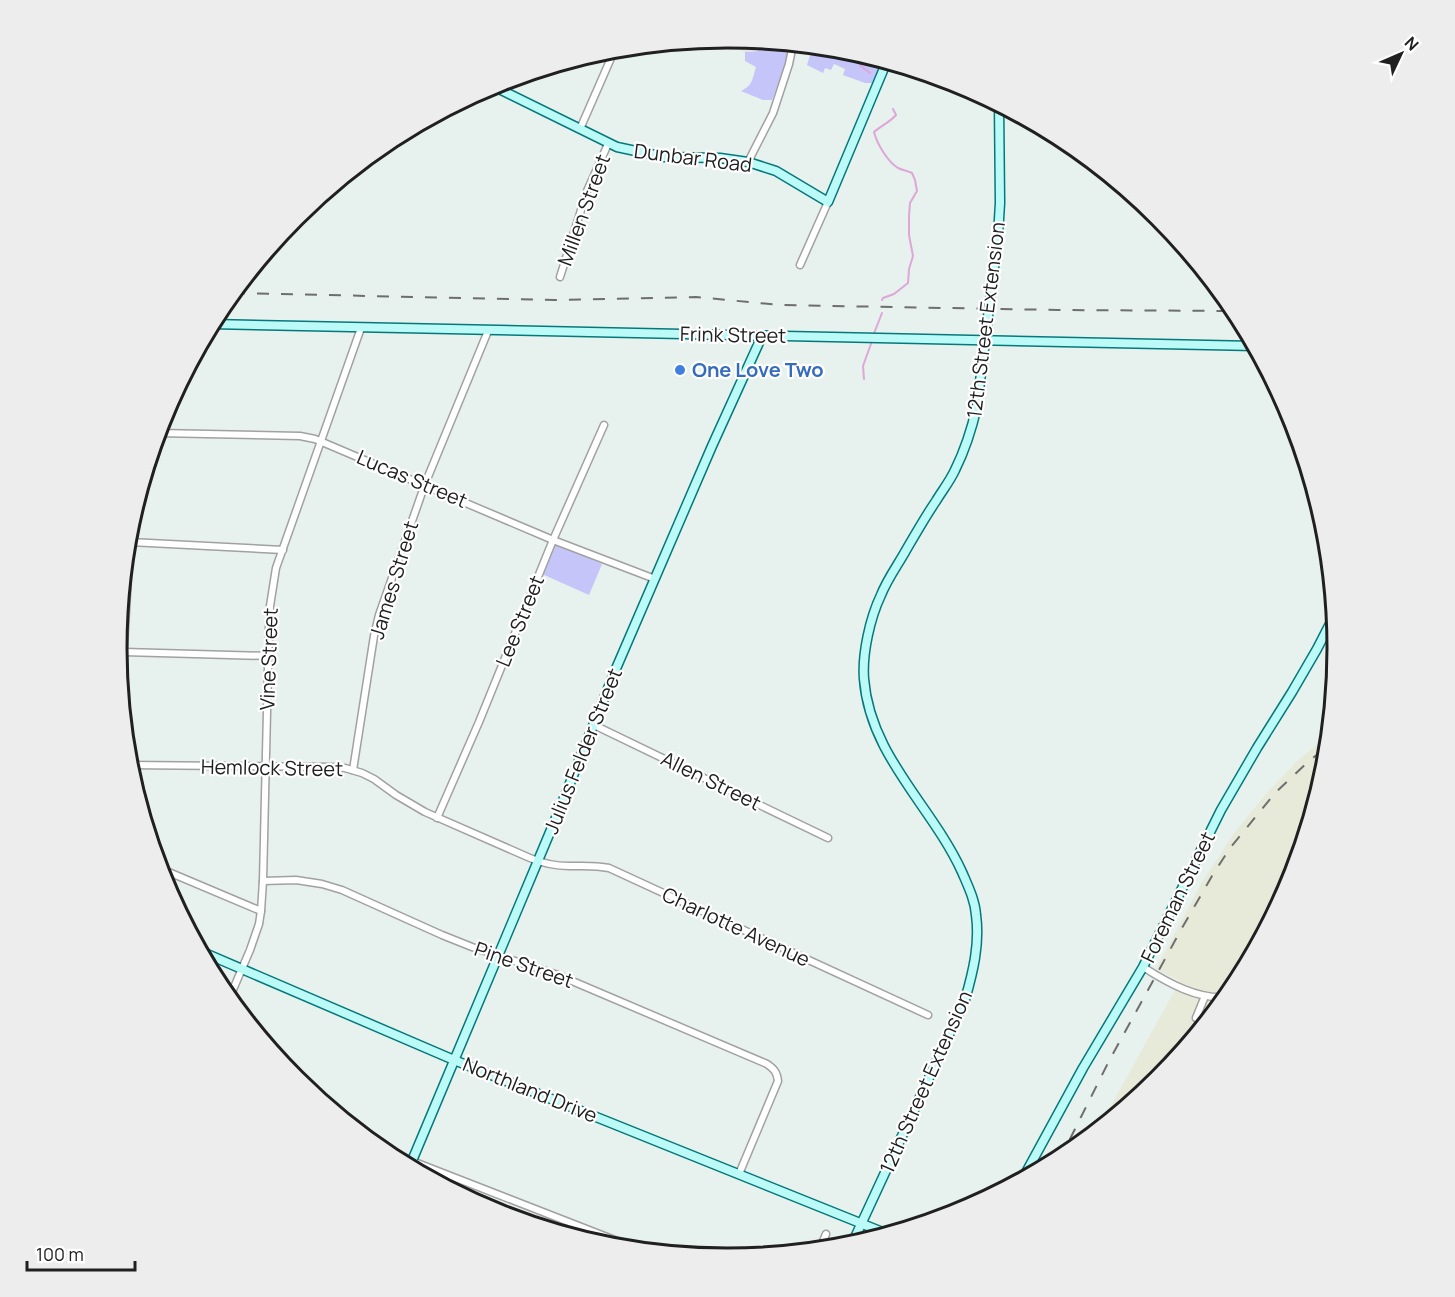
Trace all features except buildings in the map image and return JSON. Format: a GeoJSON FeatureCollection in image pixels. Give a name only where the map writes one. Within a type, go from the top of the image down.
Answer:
{"type":"FeatureCollection","features":[{"type":"Feature","properties":{"kind":"street"},"geometry":{"type":"LineString","coordinates":[[748,162],[773,113],[792,52]]}},
{"type":"Feature","properties":{"kind":"street"},"geometry":{"type":"LineString","coordinates":[[579,129],[610,60]]}},
{"type":"Feature","properties":{"kind":"street"},"geometry":{"type":"LineString","coordinates":[[800,265],[884,68]]}},
{"type":"Feature","properties":{"kind":"street","name":"Dunbar Road"},"geometry":{"type":"LineString","coordinates":[[504,92],[608,144],[625,150],[664,156],[720,158],[748,162],[776,171],[828,202]]}},
{"type":"Feature","properties":{"kind":"street","name":"12th Street Extension"},"geometry":{"type":"LineString","coordinates":[[857,1235],[965,1000],[973,974],[978,944],[976,912],[970,888],[955,856],[884,748],[872,721],[866,698],[864,658],[880,596],[955,470],[972,429],[979,399],[998,235],[999,113]]}},
{"type":"Feature","properties":{"kind":"street","name":"Millen Street"},"geometry":{"type":"LineString","coordinates":[[560,277],[587,191],[608,144]]}},
{"type":"Feature","properties":{"kind":"street","name":"Frink Street"},"geometry":{"type":"LineString","coordinates":[[222,324],[1247,346]]}},
{"type":"Feature","properties":{"kind":"street","name":"Vine Street"},"geometry":{"type":"LineString","coordinates":[[233,989],[255,937],[261,911],[264,881],[270,606],[276,568],[361,328]]}},
{"type":"Feature","properties":{"kind":"street","name":"James Street"},"geometry":{"type":"LineString","coordinates":[[353,770],[379,615],[425,484],[488,331]]}},
{"type":"Feature","properties":{"kind":"street","name":"Julius Felder Street"},"geometry":{"type":"LineString","coordinates":[[412,1159],[655,579],[762,336]]}},
{"type":"Feature","properties":{"kind":"street","name":"Lee Street"},"geometry":{"type":"LineString","coordinates":[[437,818],[553,540],[604,425]]}},
{"type":"Feature","properties":{"kind":"street","name":"Lucas Street"},"geometry":{"type":"LineString","coordinates":[[167,433],[300,436],[321,442],[553,540],[655,579]]}},
{"type":"Feature","properties":{"kind":"street"},"geometry":{"type":"LineString","coordinates":[[137,542],[283,550]]}},
{"type":"Feature","properties":{"kind":"street","name":"Foreman Street"},"geometry":{"type":"LineString","coordinates":[[1028,1169],[1083,1068],[1143,967],[1221,810],[1298,683],[1328,629]]}},
{"type":"Feature","properties":{"kind":"street"},"geometry":{"type":"LineString","coordinates":[[127,652],[269,656]]}},
{"type":"Feature","properties":{"kind":"street","name":"Allen Street"},"geometry":{"type":"LineString","coordinates":[[594,724],[828,838]]}},
{"type":"Feature","properties":{"kind":"street","name":"Hemlock Street"},"geometry":{"type":"LineString","coordinates":[[139,765],[332,767],[353,770],[368,776],[437,818],[537,861]]}},
{"type":"Feature","properties":{"kind":"street","name":"Charlotte Avenue"},"geometry":{"type":"LineString","coordinates":[[537,861],[568,866],[588,865],[609,868],[928,1016]]}},
{"type":"Feature","properties":{"kind":"street"},"geometry":{"type":"LineString","coordinates":[[171,873],[261,911]]}},
{"type":"Feature","properties":{"kind":"street","name":"Pine Street"},"geometry":{"type":"LineString","coordinates":[[264,881],[296,880],[342,890],[442,935],[558,975],[767,1064],[773,1068],[778,1080],[739,1174]]}},
{"type":"Feature","properties":{"kind":"street","name":"Northland Drive"},"geometry":{"type":"LineString","coordinates":[[211,956],[454,1060],[862,1224]]}},
{"type":"Feature","properties":{"kind":"street"},"geometry":{"type":"LineString","coordinates":[[1143,967],[1180,987],[1216,998]]}},
{"type":"Feature","properties":{"kind":"street"},"geometry":{"type":"LineString","coordinates":[[1196,1018],[1205,996]]}},
{"type":"Feature","properties":{"kind":"street"},"geometry":{"type":"LineString","coordinates":[[437,1174],[600,1235]]}},
{"type":"Feature","properties":{"kind":"street"},"geometry":{"type":"LineString","coordinates":[[862,1224],[879,1230]]}},
{"type":"Feature","properties":{"kind":"street"},"geometry":{"type":"LineString","coordinates":[[823,1241],[826,1234]]}},
{"type":"Feature","properties":{"kind":"shaded area"},"geometry":{"type":"Polygon","coordinates":[[[738,48],[758,49],[758,51],[745,52],[738,48]]]}},
{"type":"Feature","properties":{"kind":"shaded area"},"geometry":{"type":"Polygon","coordinates":[[[758,49],[788,51],[772,100],[763,100],[741,91],[750,84],[756,67],[745,61],[745,52],[758,51],[758,49]]]}},
{"type":"Feature","properties":{"kind":"shaded area"},"geometry":{"type":"Polygon","coordinates":[[[808,53],[880,67],[872,83],[865,83],[843,75],[845,69],[834,64],[831,70],[825,68],[823,73],[807,65],[810,55],[808,53]]]}},
{"type":"Feature","properties":{"kind":"shaded area"},"geometry":{"type":"Polygon","coordinates":[[[555,543],[602,564],[589,595],[542,574],[555,543]]]}},
{"type":"Feature","properties":{"kind":"shaded area"},"geometry":{"type":"Polygon","coordinates":[[[1320,742],[1308,804],[1296,842],[1266,914],[1248,949],[1204,1014],[1179,1044],[1152,1073],[1107,1114],[1180,981],[1156,969],[1202,882],[1235,832],[1296,762],[1320,742]]]}},
{"type":"Feature","properties":{"kind":"waterway"},"geometry":{"type":"LineString","coordinates":[[859,63],[870,73]]}},
{"type":"Feature","properties":{"kind":"waterway"},"geometry":{"type":"LineString","coordinates":[[882,300],[908,283],[913,256],[909,235],[910,203],[917,191],[912,173],[890,162],[875,137],[874,132],[896,115],[893,109]]}},
{"type":"Feature","properties":{"kind":"waterway"},"geometry":{"type":"LineString","coordinates":[[873,336],[882,313]]}},
{"type":"Feature","properties":{"kind":"waterway"},"geometry":{"type":"LineString","coordinates":[[864,379],[863,366],[872,341]]}},
{"type":"Feature","properties":{"kind":"railway"},"geometry":{"type":"LineString","coordinates":[[244,293],[554,300],[696,297],[780,305],[1224,311]]}},
{"type":"Feature","properties":{"kind":"railway"},"geometry":{"type":"LineString","coordinates":[[1068,1143],[1109,1061],[1182,928],[1230,848],[1276,792],[1318,754]]}},
{"type":"Feature","properties":{"kind":"place","name":"One Love Two"},"geometry":{"type":"Point","coordinates":[680,370]}}]}
